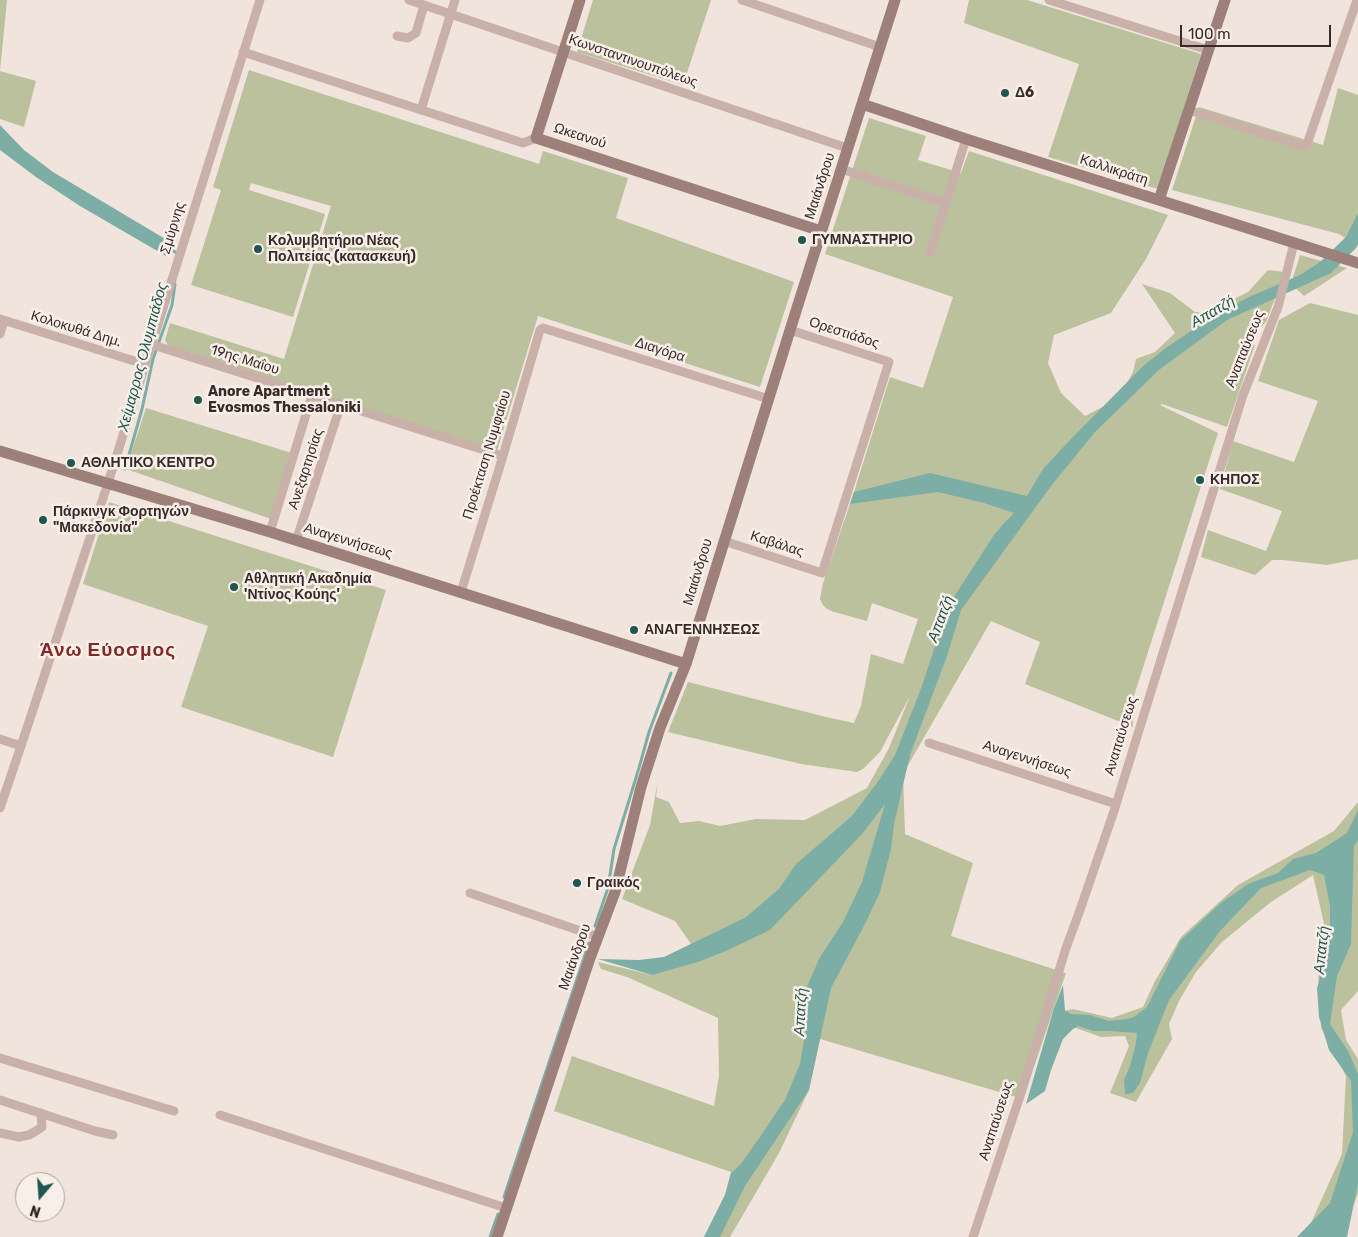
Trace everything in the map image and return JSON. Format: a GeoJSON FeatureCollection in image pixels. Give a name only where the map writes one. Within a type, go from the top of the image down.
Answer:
{"type":"FeatureCollection","features":[{"type":"Feature","properties":{"kind":"street","name":"Σμύρνης"},"geometry":{"type":"LineString","coordinates":[[0,808],[108,483],[150,344],[260,0]]}},
{"type":"Feature","properties":{"kind":"street","name":"Κωνσταντινουπόλεως"},"geometry":{"type":"LineString","coordinates":[[409,0],[848,148]]}},
{"type":"Feature","properties":{"kind":"street"},"geometry":{"type":"LineString","coordinates":[[421,110],[455,0]]}},
{"type":"Feature","properties":{"kind":"street"},"geometry":{"type":"LineString","coordinates":[[536,138],[580,0]]}},
{"type":"Feature","properties":{"kind":"street"},"geometry":{"type":"LineString","coordinates":[[742,0],[880,47]]}},
{"type":"Feature","properties":{"kind":"street","name":"Μαιάνδρου"},"geometry":{"type":"LineString","coordinates":[[497,1237],[598,937],[615,892],[644,779],[660,728],[686,664],[840,169],[895,0]]}},
{"type":"Feature","properties":{"kind":"street"},"geometry":{"type":"LineString","coordinates":[[1049,0],[1208,50]]}},
{"type":"Feature","properties":{"kind":"street"},"geometry":{"type":"LineString","coordinates":[[1159,200],[1225,0]]}},
{"type":"Feature","properties":{"kind":"street"},"geometry":{"type":"LineString","coordinates":[[1189,110],[1306,147],[1357,0]]}},
{"type":"Feature","properties":{"kind":"street"},"geometry":{"type":"LineString","coordinates":[[397,36],[408,38],[416,33],[424,5]]}},
{"type":"Feature","properties":{"kind":"street","name":"Ωκεανού"},"geometry":{"type":"LineString","coordinates":[[243,52],[523,142],[536,138],[821,230]]}},
{"type":"Feature","properties":{"kind":"street","name":"Καλλικράτη"},"geometry":{"type":"LineString","coordinates":[[862,104],[966,139],[1358,263]]}},
{"type":"Feature","properties":{"kind":"street"},"geometry":{"type":"LineString","coordinates":[[930,253],[966,139]]}},
{"type":"Feature","properties":{"kind":"street"},"geometry":{"type":"LineString","coordinates":[[840,169],[936,200],[946,201]]}},
{"type":"Feature","properties":{"kind":"street","name":"Αναπαύσεως"},"geometry":{"type":"LineString","coordinates":[[973,1237],[1066,948],[1116,804],[1243,395],[1278,307],[1294,243]]}},
{"type":"Feature","properties":{"kind":"street"},"geometry":{"type":"LineString","coordinates":[[0,334],[2,320]]}},
{"type":"Feature","properties":{"kind":"street","name":"Κολοκυθά Δημ."},"geometry":{"type":"LineString","coordinates":[[2,320],[144,364]]}},
{"type":"Feature","properties":{"kind":"street","name":"Διαγόρα"},"geometry":{"type":"LineString","coordinates":[[543,328],[768,399]]}},
{"type":"Feature","properties":{"kind":"street","name":"Προέκταση Νυμφαίου"},"geometry":{"type":"LineString","coordinates":[[461,592],[540,330],[543,328]]}},
{"type":"Feature","properties":{"kind":"street","name":"Ορεστιάδος"},"geometry":{"type":"LineString","coordinates":[[790,330],[889,362],[822,573]]}},
{"type":"Feature","properties":{"kind":"street","name":"19ης Μαΐου"},"geometry":{"type":"LineString","coordinates":[[150,344],[503,456]]}},
{"type":"Feature","properties":{"kind":"street","name":"Ανεξαρτησίας"},"geometry":{"type":"LineString","coordinates":[[270,532],[312,395]]}},
{"type":"Feature","properties":{"kind":"street","name":"Ανεξαρτησίας"},"geometry":{"type":"LineString","coordinates":[[296,541],[341,404]]}},
{"type":"Feature","properties":{"kind":"street","name":"Αναγεννήσεως"},"geometry":{"type":"LineString","coordinates":[[0,451],[270,532],[686,664]]}},
{"type":"Feature","properties":{"kind":"street","name":"Καβάλας"},"geometry":{"type":"LineString","coordinates":[[724,541],[822,573]]}},
{"type":"Feature","properties":{"kind":"street"},"geometry":{"type":"LineString","coordinates":[[0,739],[22,746]]}},
{"type":"Feature","properties":{"kind":"street","name":"Αναγεννήσεως"},"geometry":{"type":"LineString","coordinates":[[929,743],[1116,804]]}},
{"type":"Feature","properties":{"kind":"street"},"geometry":{"type":"LineString","coordinates":[[470,893],[598,937]]}},
{"type":"Feature","properties":{"kind":"street"},"geometry":{"type":"LineString","coordinates":[[0,1058],[174,1111]]}},
{"type":"Feature","properties":{"kind":"street"},"geometry":{"type":"LineString","coordinates":[[0,1100],[95,1131],[113,1135]]}},
{"type":"Feature","properties":{"kind":"street"},"geometry":{"type":"LineString","coordinates":[[0,1133],[18,1137],[29,1135],[42,1127],[41,1113]]}},
{"type":"Feature","properties":{"kind":"street"},"geometry":{"type":"LineString","coordinates":[[220,1115],[506,1208]]}},
{"type":"Feature","properties":{"kind":"green space"},"geometry":{"type":"Polygon","coordinates":[[[0,0],[7,0],[0,71],[0,0]]]}},
{"type":"Feature","properties":{"kind":"green space"},"geometry":{"type":"Polygon","coordinates":[[[593,0],[711,0],[683,85],[577,52],[593,0]]]}},
{"type":"Feature","properties":{"kind":"green space"},"geometry":{"type":"Polygon","coordinates":[[[969,0],[1027,0],[1201,54],[1158,189],[1048,157],[1079,64],[964,23],[969,0]]]}},
{"type":"Feature","properties":{"kind":"green space"},"geometry":{"type":"Polygon","coordinates":[[[249,70],[539,164],[543,151],[628,178],[616,218],[794,282],[760,387],[538,316],[497,451],[168,346],[165,340],[170,323],[284,359],[331,206],[251,183],[249,190],[325,214],[293,317],[191,285],[221,190],[213,187],[249,70]]]}},
{"type":"Feature","properties":{"kind":"green space"},"geometry":{"type":"Polygon","coordinates":[[[0,71],[36,81],[24,127],[0,119],[0,71]]]}},
{"type":"Feature","properties":{"kind":"green space"},"geometry":{"type":"Polygon","coordinates":[[[1338,88],[1358,95],[1358,246],[1339,234],[1172,190],[1199,107],[1323,145],[1338,88]]]}},
{"type":"Feature","properties":{"kind":"green space"},"geometry":{"type":"Polygon","coordinates":[[[869,118],[926,136],[918,160],[961,173],[969,151],[1168,215],[1146,259],[1111,313],[1054,335],[1048,363],[1061,393],[1085,416],[1118,399],[1133,372],[1136,359],[1155,352],[1175,333],[1142,284],[1170,293],[1195,312],[1206,313],[1248,292],[1268,270],[1285,272],[1266,322],[1245,342],[1255,345],[1227,427],[1162,404],[1160,405],[1218,433],[1132,702],[1133,727],[1025,684],[1040,642],[991,621],[903,774],[905,834],[973,863],[951,936],[1066,973],[1023,1099],[820,1039],[809,1090],[779,1153],[730,1237],[704,1237],[725,1195],[731,1172],[554,1111],[572,1056],[714,1106],[719,1076],[718,1018],[627,977],[601,969],[598,962],[652,975],[746,917],[691,944],[675,921],[622,899],[650,825],[658,780],[656,797],[669,802],[680,823],[699,821],[720,826],[756,819],[805,820],[867,788],[889,748],[910,696],[880,752],[863,769],[857,772],[801,764],[668,732],[688,682],[854,723],[861,706],[871,654],[903,664],[918,619],[872,603],[867,621],[827,609],[820,599],[823,583],[890,377],[923,388],[953,297],[825,254],[869,118]]]}},
{"type":"Feature","properties":{"kind":"green space"},"geometry":{"type":"Polygon","coordinates":[[[1300,255],[1347,268],[1304,296],[1291,284],[1300,255]]]}},
{"type":"Feature","properties":{"kind":"green space"},"geometry":{"type":"Polygon","coordinates":[[[1310,303],[1358,315],[1358,559],[1327,565],[1272,560],[1255,575],[1201,557],[1208,530],[1266,551],[1282,511],[1220,489],[1233,441],[1294,462],[1318,401],[1258,381],[1279,320],[1310,303]]]}},
{"type":"Feature","properties":{"kind":"green space"},"geometry":{"type":"Polygon","coordinates":[[[146,408],[295,454],[274,520],[126,469],[146,408]]]}},
{"type":"Feature","properties":{"kind":"green space","name":"Αθλητική Ακαδημία 'Ντίνος Κούης'"},"geometry":{"type":"Polygon","coordinates":[[[109,502],[386,590],[333,757],[181,707],[208,626],[83,584],[109,502]]]}},
{"type":"Feature","properties":{"kind":"green space"},"geometry":{"type":"Polygon","coordinates":[[[1358,802],[1358,991],[1341,1010],[1346,1040],[1358,1059],[1358,1193],[1342,1237],[1297,1237],[1311,1223],[1342,1154],[1346,1076],[1321,1028],[1318,970],[1327,937],[1313,875],[1271,902],[1222,942],[1196,972],[1179,1001],[1169,1024],[1172,1039],[1136,1102],[1110,1093],[1129,1046],[1125,1036],[1101,1037],[1076,1028],[1064,1029],[1059,1012],[1073,1009],[1112,1018],[1143,1007],[1155,981],[1181,937],[1238,885],[1334,831],[1358,802]]]}},
{"type":"Feature","properties":{"kind":"water"},"geometry":{"type":"Polygon","coordinates":[[[0,125],[24,150],[53,172],[172,243],[166,256],[80,206],[0,150],[0,125]]]}},
{"type":"Feature","properties":{"kind":"water"},"geometry":{"type":"Polygon","coordinates":[[[1358,213],[1358,244],[1331,273],[1227,320],[1160,369],[1095,432],[1051,486],[961,610],[947,656],[910,755],[894,824],[891,849],[880,892],[831,988],[809,1090],[745,1186],[720,1237],[704,1237],[725,1195],[731,1173],[740,1165],[785,1100],[800,1064],[807,1023],[804,993],[820,957],[843,922],[862,882],[885,804],[863,833],[770,930],[698,962],[652,975],[598,959],[639,960],[664,957],[746,917],[779,889],[796,864],[852,816],[895,755],[922,686],[948,606],[994,535],[1014,513],[984,503],[938,492],[850,504],[854,492],[930,473],[1027,496],[1043,469],[1143,366],[1209,319],[1249,297],[1300,275],[1320,262],[1346,237],[1358,213]]]}},
{"type":"Feature","properties":{"kind":"water"},"geometry":{"type":"Polygon","coordinates":[[[1358,810],[1358,840],[1354,846],[1351,944],[1337,976],[1330,1024],[1348,1051],[1358,1074],[1358,1184],[1347,1237],[1297,1237],[1330,1203],[1353,1132],[1351,1081],[1329,1050],[1319,1017],[1317,988],[1330,940],[1330,906],[1324,875],[1310,870],[1261,888],[1220,931],[1169,1000],[1148,1053],[1140,1083],[1133,1093],[1125,1094],[1124,1080],[1130,1066],[1137,1033],[1093,1031],[1078,1026],[1063,1039],[1045,1091],[1026,1104],[1054,1008],[1063,985],[1065,1011],[1071,1014],[1090,1015],[1109,1021],[1134,1017],[1147,1007],[1180,941],[1222,902],[1248,884],[1278,873],[1293,859],[1316,853],[1347,833],[1358,810]]]}},
{"type":"Feature","properties":{"kind":"waterway","name":"Χείμαρρος Ολυμπιάδος"},"geometry":{"type":"LineString","coordinates":[[166,246],[178,254]]}},
{"type":"Feature","properties":{"kind":"waterway","name":"Χείμαρρος Ολυμπιάδος"},"geometry":{"type":"LineString","coordinates":[[125,469],[142,409],[153,359],[172,305],[175,284]]}},
{"type":"Feature","properties":{"kind":"waterway"},"geometry":{"type":"LineString","coordinates":[[595,926],[608,888],[614,849],[649,732],[671,673]]}},
{"type":"Feature","properties":{"kind":"waterway"},"geometry":{"type":"LineString","coordinates":[[504,1197],[589,943]]}},
{"type":"Feature","properties":{"kind":"waterway"},"geometry":{"type":"LineString","coordinates":[[490,1237],[498,1214]]}},
{"type":"Feature","properties":{"kind":"place","name":"Δ6"},"geometry":{"type":"Point","coordinates":[1005,93]}},
{"type":"Feature","properties":{"kind":"place","name":"ΓΥΜΝΑΣΤΗΡΙΟ"},"geometry":{"type":"Point","coordinates":[802,240]}},
{"type":"Feature","properties":{"kind":"place","name":"Κολυμβητήριο Νέας Πολιτείας (κατασκευή)"},"geometry":{"type":"Point","coordinates":[258,249]}},
{"type":"Feature","properties":{"kind":"place","name":"Anore Apartment Evosmos Thessaloniki"},"geometry":{"type":"Point","coordinates":[198,400]}},
{"type":"Feature","properties":{"kind":"place","name":"ΑΘΛΗΤΙΚΟ ΚΕΝΤΡΟ"},"geometry":{"type":"Point","coordinates":[71,463]}},
{"type":"Feature","properties":{"kind":"place","name":"ΚΗΠΟΣ"},"geometry":{"type":"Point","coordinates":[1200,480]}},
{"type":"Feature","properties":{"kind":"place","name":"Πάρκινγκ Φορτηγών \"Μακεδονία\""},"geometry":{"type":"Point","coordinates":[43,520]}},
{"type":"Feature","properties":{"kind":"place","name":"Αθλητική Ακαδημία 'Ντίνος Κούης'"},"geometry":{"type":"Point","coordinates":[234,587]}},
{"type":"Feature","properties":{"kind":"place","name":"ΑΝΑΓΕΝΝΗΣΕΩΣ"},"geometry":{"type":"Point","coordinates":[634,630]}},
{"type":"Feature","properties":{"kind":"place","name":"Γραικός"},"geometry":{"type":"Point","coordinates":[577,883]}},
{"type":"Feature","properties":{"kind":"district","name":"Άνω Εύοσμος"},"geometry":{"type":"Point","coordinates":[108,651]}},
{"type":"Feature","properties":{"kind":"water label","name":"Απατζή"},"geometry":{"type":"Point","coordinates":[1213,312]}},
{"type":"Feature","properties":{"kind":"water label","name":"Απατζή"},"geometry":{"type":"Point","coordinates":[941,619]}},
{"type":"Feature","properties":{"kind":"water label","name":"Απατζή"},"geometry":{"type":"Point","coordinates":[1322,950]}},
{"type":"Feature","properties":{"kind":"water label","name":"Απατζή"},"geometry":{"type":"Point","coordinates":[801,1012]}}]}
